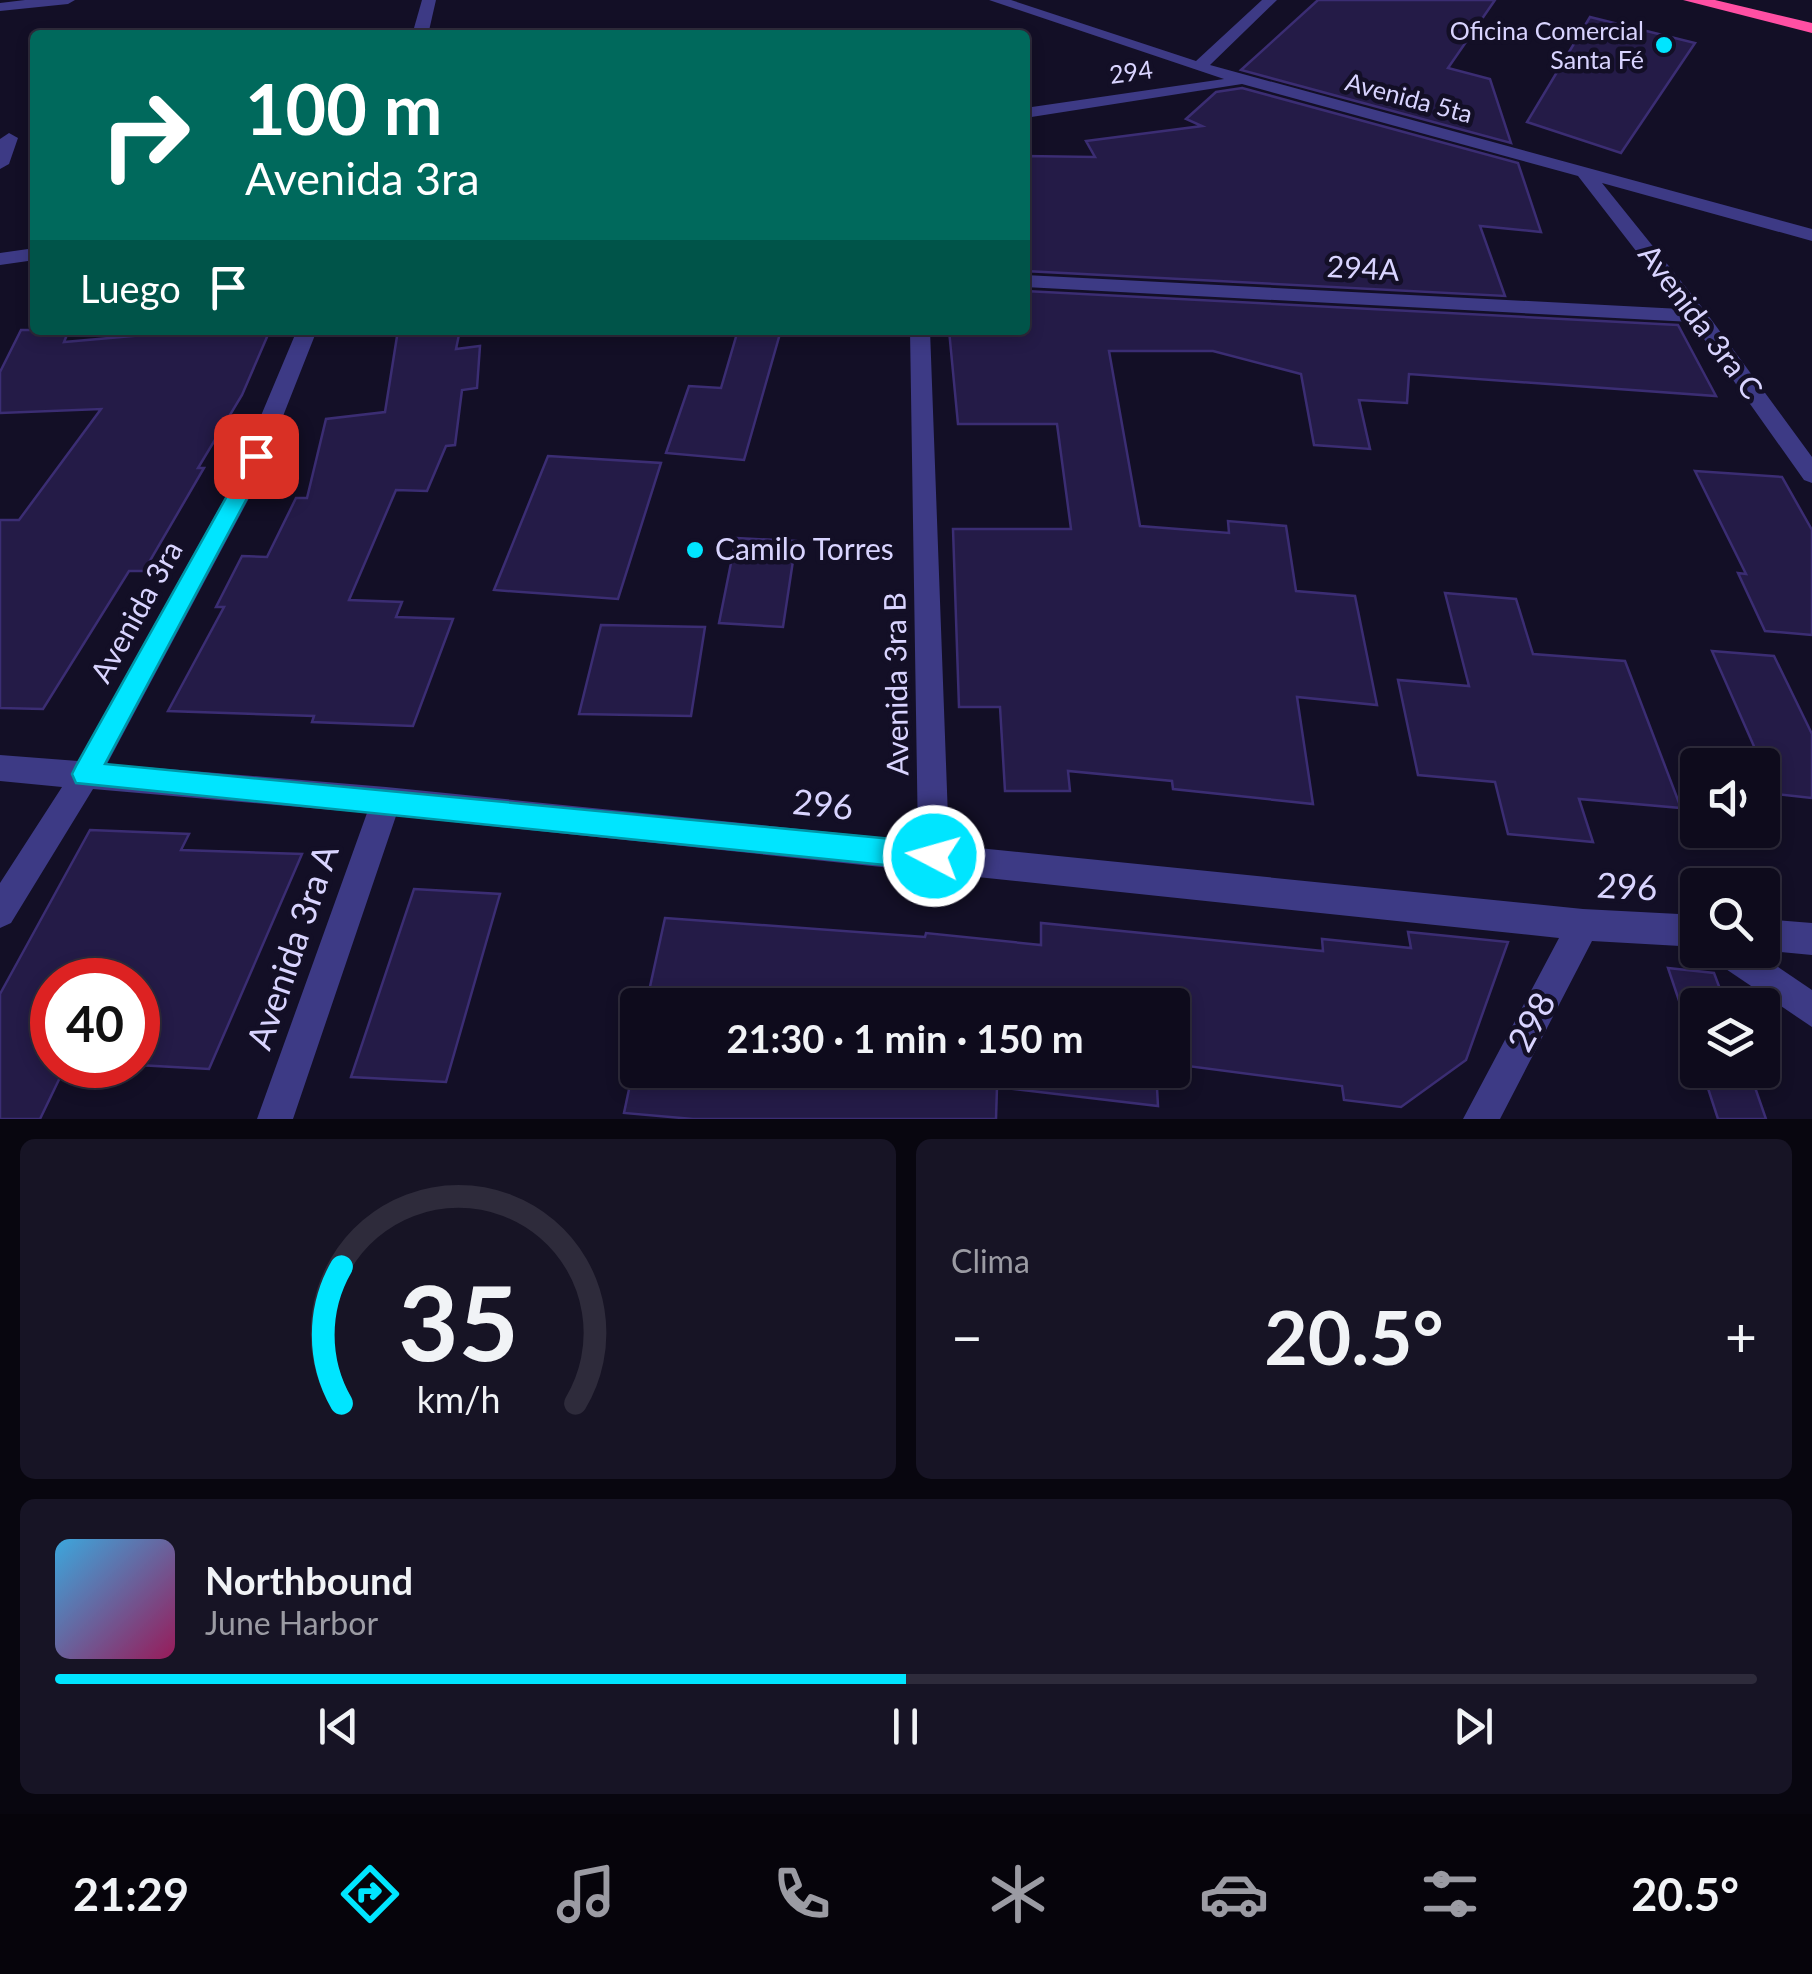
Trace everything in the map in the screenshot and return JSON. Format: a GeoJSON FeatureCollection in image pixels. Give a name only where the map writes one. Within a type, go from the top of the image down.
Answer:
{"type":"FeatureCollection","features":[{"type":"Feature","properties":{"kind":"highway"},"geometry":{"type":"LineString","coordinates":[[1704,1],[1812,28]]}},
{"type":"Feature","properties":{"kind":"street"},"geometry":{"type":"LineString","coordinates":[[0,8],[68,0]]}},
{"type":"Feature","properties":{"kind":"street"},"geometry":{"type":"LineString","coordinates":[[421,30],[429,0]]}},
{"type":"Feature","properties":{"kind":"street","name":"Avenida 5ta"},"geometry":{"type":"LineString","coordinates":[[996,0],[1199,67],[1812,236]]}},
{"type":"Feature","properties":{"kind":"street"},"geometry":{"type":"LineString","coordinates":[[1199,67],[1270,0]]}},
{"type":"Feature","properties":{"kind":"street","name":"294"},"geometry":{"type":"LineString","coordinates":[[1030,111],[1245,80]]}},
{"type":"Feature","properties":{"kind":"street"},"geometry":{"type":"LineString","coordinates":[[0,164],[9,138]]}},
{"type":"Feature","properties":{"kind":"street","name":"Avenida 3ra C"},"geometry":{"type":"LineString","coordinates":[[1584,172],[1698,316],[1812,474]]}},
{"type":"Feature","properties":{"kind":"street"},"geometry":{"type":"LineString","coordinates":[[0,260],[30,255]]}},
{"type":"Feature","properties":{"kind":"street","name":"294A"},"geometry":{"type":"LineString","coordinates":[[1030,281],[1698,316]]}},
{"type":"Feature","properties":{"kind":"street","name":"Avenida 3ra"},"geometry":{"type":"LineString","coordinates":[[0,912],[86,774],[242,487],[306,335]]}},
{"type":"Feature","properties":{"kind":"street","name":"Avenida 3ra B"},"geometry":{"type":"LineString","coordinates":[[920,335],[934,856]]}},
{"type":"Feature","properties":{"kind":"street","name":"296"},"geometry":{"type":"LineString","coordinates":[[0,768],[386,801],[1584,925],[1680,930]]}},
{"type":"Feature","properties":{"kind":"street","name":"Avenida 3ra A"},"geometry":{"type":"LineString","coordinates":[[275,1119],[386,801]]}},
{"type":"Feature","properties":{"kind":"street","name":"298"},"geometry":{"type":"LineString","coordinates":[[1481,1119],[1584,925]]}},
{"type":"Feature","properties":{"kind":"street"},"geometry":{"type":"LineString","coordinates":[[1780,936],[1812,938]]}},
{"type":"Feature","properties":{"kind":"street"},"geometry":{"type":"LineString","coordinates":[[1751,968],[1812,1010]]}},
{"type":"Feature","properties":{"kind":"building"},"geometry":{"type":"Polygon","coordinates":[[[1318,0],[1495,0],[1448,68],[1490,79],[1511,143],[1241,70],[1318,0]]]}},
{"type":"Feature","properties":{"kind":"building"},"geometry":{"type":"Polygon","coordinates":[[[1590,17],[1695,43],[1621,153],[1527,122],[1590,17]]]}},
{"type":"Feature","properties":{"kind":"building"},"geometry":{"type":"Polygon","coordinates":[[[1242,88],[1518,163],[1541,232],[1480,226],[1505,296],[1030,271],[1030,156],[1095,157],[1086,141],[1202,126],[1186,119],[1216,92],[1242,88]]]}},
{"type":"Feature","properties":{"kind":"building"},"geometry":{"type":"Polygon","coordinates":[[[1030,291],[1678,325],[1716,396],[1409,374],[1407,403],[1359,400],[1370,449],[1314,445],[1301,374],[1213,351],[1109,351],[1140,526],[1229,533],[1228,521],[1286,526],[1296,591],[1355,596],[1377,705],[1297,697],[1313,804],[1173,789],[1172,781],[1068,771],[1070,791],[1005,791],[1000,707],[959,707],[953,529],[1071,529],[1057,424],[958,424],[949,335],[1030,335],[1030,291]]]}},
{"type":"Feature","properties":{"kind":"building"},"geometry":{"type":"Polygon","coordinates":[[[21,330],[30,330],[30,335],[67,335],[64,342],[143,335],[268,335],[242,395],[198,468],[204,468],[144,571],[129,571],[43,709],[0,708],[0,520],[19,520],[101,409],[0,413],[0,372],[21,330]]]}},
{"type":"Feature","properties":{"kind":"building"},"geometry":{"type":"Polygon","coordinates":[[[397,335],[459,335],[456,349],[480,346],[477,388],[462,390],[455,445],[446,446],[427,491],[396,490],[349,600],[402,602],[396,617],[453,619],[413,726],[312,722],[314,716],[168,711],[224,607],[216,607],[242,556],[267,557],[296,498],[307,498],[326,419],[385,412],[397,335]]]}},
{"type":"Feature","properties":{"kind":"building"},"geometry":{"type":"Polygon","coordinates":[[[737,335],[780,335],[744,460],[666,453],[689,386],[721,388],[737,335]]]}},
{"type":"Feature","properties":{"kind":"building"},"geometry":{"type":"Polygon","coordinates":[[[548,456],[661,463],[618,599],[494,590],[548,456]]]}},
{"type":"Feature","properties":{"kind":"building"},"geometry":{"type":"Polygon","coordinates":[[[1695,471],[1782,477],[1812,530],[1812,635],[1765,631],[1738,573],[1746,574],[1695,471]]]}},
{"type":"Feature","properties":{"kind":"building"},"geometry":{"type":"Polygon","coordinates":[[[736,538],[796,541],[783,627],[719,623],[736,538]]]}},
{"type":"Feature","properties":{"kind":"building"},"geometry":{"type":"Polygon","coordinates":[[[1445,593],[1516,599],[1533,654],[1625,661],[1680,808],[1579,799],[1593,842],[1508,834],[1495,782],[1418,775],[1398,680],[1469,686],[1445,593]]]}},
{"type":"Feature","properties":{"kind":"building"},"geometry":{"type":"Polygon","coordinates":[[[601,625],[705,627],[691,716],[579,714],[601,625]]]}},
{"type":"Feature","properties":{"kind":"building"},"geometry":{"type":"Polygon","coordinates":[[[1712,651],[1774,656],[1812,734],[1812,798],[1780,795],[1780,748],[1755,748],[1712,651]]]}},
{"type":"Feature","properties":{"kind":"building"},"geometry":{"type":"Polygon","coordinates":[[[90,830],[189,834],[181,850],[302,854],[209,1069],[160,1066],[160,958],[30,958],[30,1088],[55,1088],[40,1119],[0,1119],[0,994],[90,830]]]}},
{"type":"Feature","properties":{"kind":"building"},"geometry":{"type":"Polygon","coordinates":[[[414,889],[500,894],[446,1082],[351,1077],[414,889]]]}},
{"type":"Feature","properties":{"kind":"building"},"geometry":{"type":"Polygon","coordinates":[[[665,918],[925,937],[926,933],[1041,945],[1041,923],[1323,951],[1322,939],[1411,948],[1408,932],[1508,942],[1466,1060],[1401,1107],[1344,1100],[1342,1086],[1190,1066],[1190,988],[650,988],[665,918]]]}},
{"type":"Feature","properties":{"kind":"building"},"geometry":{"type":"Polygon","coordinates":[[[1668,968],[1714,973],[1720,988],[1680,988],[1680,1004],[1668,968]]]}},
{"type":"Feature","properties":{"kind":"building"},"geometry":{"type":"Polygon","coordinates":[[[629,1088],[997,1088],[996,1119],[693,1119],[624,1113],[629,1088]]]}},
{"type":"Feature","properties":{"kind":"building"},"geometry":{"type":"Polygon","coordinates":[[[1005,1088],[1157,1088],[1158,1106],[1005,1088]]]}},
{"type":"Feature","properties":{"kind":"building"},"geometry":{"type":"Polygon","coordinates":[[[1708,1088],[1755,1088],[1766,1119],[1718,1119],[1708,1088]]]}},
{"type":"Feature","properties":{"kind":"place","name":"Oficina Comercial Santa Fé"},"geometry":{"type":"Point","coordinates":[1664,45]}},
{"type":"Feature","properties":{"kind":"place","name":"Camilo Torres"},"geometry":{"type":"Point","coordinates":[695,550]}},
{"type":"Feature","properties":{"kind":"route"},"geometry":{"type":"LineString","coordinates":[[256,456],[86,774],[934,856]]}}]}
